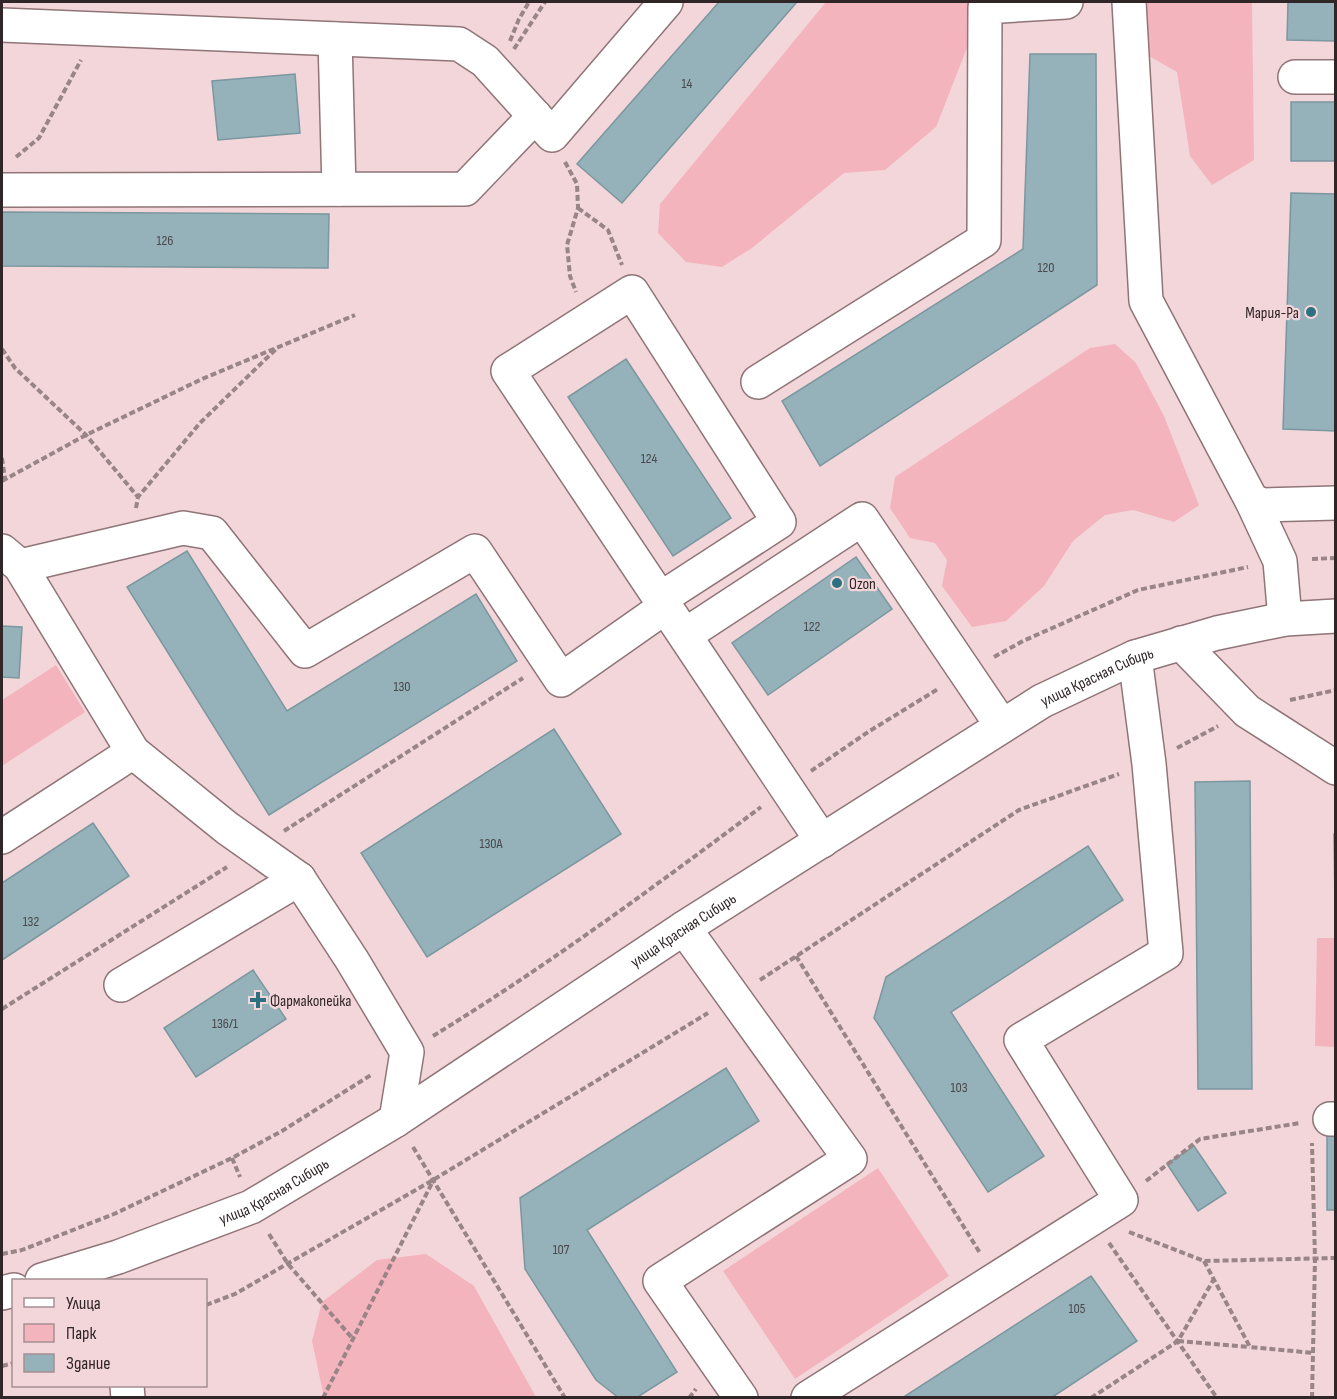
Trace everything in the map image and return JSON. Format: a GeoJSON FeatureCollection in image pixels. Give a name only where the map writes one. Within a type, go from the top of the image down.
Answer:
{"type":"FeatureCollection","features":[{"type":"Feature","properties":{"kind":"street"},"geometry":{"type":"LineString","coordinates":[[5,176],[339,189],[465,189],[543,125],[666,2]]}},
{"type":"Feature","properties":{"kind":"street"},"geometry":{"type":"LineString","coordinates":[[758,382],[984,240],[984,7],[1066,2]]}},
{"type":"Feature","properties":{"kind":"street"},"geometry":{"type":"LineString","coordinates":[[1129,2],[1146,301],[1252,501],[1280,561],[1285,619]]}},
{"type":"Feature","properties":{"kind":"street"},"geometry":{"type":"LineString","coordinates":[[2,25],[459,44],[485,61],[543,125]]}},
{"type":"Feature","properties":{"kind":"street"},"geometry":{"type":"LineString","coordinates":[[334,39],[339,189]]}},
{"type":"Feature","properties":{"kind":"street"},"geometry":{"type":"LineString","coordinates":[[1294,76],[1335,77]]}},
{"type":"Feature","properties":{"kind":"street"},"geometry":{"type":"LineString","coordinates":[[396,1120],[407,1052],[352,960],[299,879],[227,828],[133,752],[11,558],[129,541],[183,528],[212,533],[305,651],[475,551],[561,680],[663,603],[779,522],[632,292],[508,371],[663,603],[685,635],[822,841]]}},
{"type":"Feature","properties":{"kind":"street"},"geometry":{"type":"LineString","coordinates":[[1252,501],[1263,505],[1335,503]]}},
{"type":"Feature","properties":{"kind":"street"},"geometry":{"type":"LineString","coordinates":[[685,635],[862,519],[1002,726]]}},
{"type":"Feature","properties":{"kind":"street","name":"улица Красная Сибирь"},"geometry":{"type":"LineString","coordinates":[[55,1279],[119,1269],[251,1207],[396,1120],[684,928],[1042,701],[1135,657],[1181,643],[1285,619],[1335,616]]}},
{"type":"Feature","properties":{"kind":"street"},"geometry":{"type":"LineString","coordinates":[[1181,643],[1247,711],[1335,768]]}},
{"type":"Feature","properties":{"kind":"street"},"geometry":{"type":"LineString","coordinates":[[808,1398],[1121,1200],[1020,1040],[1166,953],[1149,764],[1135,657]]}},
{"type":"Feature","properties":{"kind":"street"},"geometry":{"type":"LineString","coordinates":[[2,837],[133,752]]}},
{"type":"Feature","properties":{"kind":"street"},"geometry":{"type":"LineString","coordinates":[[121,985],[299,879]]}},
{"type":"Feature","properties":{"kind":"street"},"geometry":{"type":"LineString","coordinates":[[684,928],[850,1159],[660,1281],[741,1398]]}},
{"type":"Feature","properties":{"kind":"path"},"geometry":{"type":"LineString","coordinates":[[498,75],[519,19],[529,2]]}},
{"type":"Feature","properties":{"kind":"path"},"geometry":{"type":"LineString","coordinates":[[498,75],[545,2]]}},
{"type":"Feature","properties":{"kind":"path"},"geometry":{"type":"LineString","coordinates":[[5,176],[39,138],[97,29]]}},
{"type":"Feature","properties":{"kind":"path"},"geometry":{"type":"LineString","coordinates":[[543,125],[577,184],[578,208],[567,244],[570,276],[586,321]]}},
{"type":"Feature","properties":{"kind":"path"},"geometry":{"type":"LineString","coordinates":[[578,208],[608,230],[632,292]]}},
{"type":"Feature","properties":{"kind":"path"},"geometry":{"type":"LineString","coordinates":[[2,458],[3,480],[87,435],[202,379],[355,315]]}},
{"type":"Feature","properties":{"kind":"path"},"geometry":{"type":"LineString","coordinates":[[129,541],[138,497],[200,423],[278,347]]}},
{"type":"Feature","properties":{"kind":"path"},"geometry":{"type":"LineString","coordinates":[[2,350],[15,368],[87,435],[138,497]]}},
{"type":"Feature","properties":{"kind":"path"},"geometry":{"type":"LineString","coordinates":[[2,1254],[22,1250],[114,1214],[232,1158],[282,1131],[493,999],[606,922],[787,788],[868,732],[1023,641],[1138,590],[1280,561],[1335,558]]}},
{"type":"Feature","properties":{"kind":"path"},"geometry":{"type":"LineString","coordinates":[[207,1305],[235,1294],[433,1180],[734,997],[1019,810],[1149,764]]}},
{"type":"Feature","properties":{"kind":"path"},"geometry":{"type":"LineString","coordinates":[[796,956],[996,1279]]}},
{"type":"Feature","properties":{"kind":"path"},"geometry":{"type":"LineString","coordinates":[[396,1120],[565,1398]]}},
{"type":"Feature","properties":{"kind":"path"},"geometry":{"type":"LineString","coordinates":[[1121,1200],[1200,1139],[1326,1120],[1315,1258],[1312,1398]]}},
{"type":"Feature","properties":{"kind":"path"},"geometry":{"type":"LineString","coordinates":[[323,1398],[433,1180]]}},
{"type":"Feature","properties":{"kind":"path"},"geometry":{"type":"LineString","coordinates":[[1092,1218],[1204,1261],[1335,1258]]}},
{"type":"Feature","properties":{"kind":"path"},"geometry":{"type":"LineString","coordinates":[[1092,1218],[1217,1398]]}},
{"type":"Feature","properties":{"kind":"path"},"geometry":{"type":"LineString","coordinates":[[1204,1261],[1250,1347]]}},
{"type":"Feature","properties":{"kind":"path"},"geometry":{"type":"LineString","coordinates":[[288,1264],[353,1339]]}},
{"type":"Feature","properties":{"kind":"path"},"geometry":{"type":"LineString","coordinates":[[1091,1398],[1178,1341],[1214,1279]]}},
{"type":"Feature","properties":{"kind":"path"},"geometry":{"type":"LineString","coordinates":[[1178,1341],[1314,1353]]}},
{"type":"Feature","properties":{"kind":"green space"},"geometry":{"type":"Polygon","coordinates":[[[826,2],[985,2],[936,127],[885,170],[844,173],[752,248],[722,267],[686,262],[658,233],[660,204],[826,2]]]}},
{"type":"Feature","properties":{"kind":"green space"},"geometry":{"type":"Polygon","coordinates":[[[1115,2],[1252,2],[1254,160],[1212,185],[1190,156],[1177,72],[1133,47],[1115,2]]]}},
{"type":"Feature","properties":{"kind":"green space"},"geometry":{"type":"Polygon","coordinates":[[[1115,344],[1136,363],[1164,416],[1199,505],[1174,522],[1133,510],[1105,515],[1073,541],[1044,586],[1006,621],[972,627],[942,586],[947,560],[935,543],[910,538],[890,508],[895,477],[1090,348],[1115,344]]]}},
{"type":"Feature","properties":{"kind":"green space"},"geometry":{"type":"Polygon","coordinates":[[[56,665],[85,712],[2,766],[2,700],[56,665]]]}},
{"type":"Feature","properties":{"kind":"green space"},"geometry":{"type":"Polygon","coordinates":[[[1317,938],[1335,938],[1335,1047],[1315,1046],[1317,938]]]}},
{"type":"Feature","properties":{"kind":"green space"},"geometry":{"type":"Polygon","coordinates":[[[878,1168],[949,1276],[795,1379],[723,1271],[878,1168]]]}},
{"type":"Feature","properties":{"kind":"green space"},"geometry":{"type":"Polygon","coordinates":[[[426,1254],[474,1286],[536,1397],[324,1397],[312,1341],[322,1302],[377,1260],[426,1254]]]}},
{"type":"Feature","properties":{"kind":"building"},"geometry":{"type":"Polygon","coordinates":[[[719,2],[797,2],[622,203],[577,164],[719,2]]]}},
{"type":"Feature","properties":{"kind":"building"},"geometry":{"type":"Polygon","coordinates":[[[1288,2],[1336,2],[1336,41],[1287,40],[1288,2]]]}},
{"type":"Feature","properties":{"kind":"building"},"geometry":{"type":"Polygon","coordinates":[[[1030,54],[1096,54],[1097,285],[820,466],[782,401],[1023,249],[1030,54]]]}},
{"type":"Feature","properties":{"kind":"building"},"geometry":{"type":"Polygon","coordinates":[[[295,74],[300,133],[218,140],[212,81],[295,74]]]}},
{"type":"Feature","properties":{"kind":"building"},"geometry":{"type":"Polygon","coordinates":[[[1291,102],[1336,102],[1336,161],[1291,161],[1291,102]]]}},
{"type":"Feature","properties":{"kind":"building","name":"Мария-Ра"},"geometry":{"type":"Polygon","coordinates":[[[1291,193],[1336,194],[1336,431],[1283,429],[1291,193]]]}},
{"type":"Feature","properties":{"kind":"building"},"geometry":{"type":"Polygon","coordinates":[[[2,212],[329,214],[328,268],[2,266],[2,212]]]}},
{"type":"Feature","properties":{"kind":"building"},"geometry":{"type":"Polygon","coordinates":[[[626,359],[731,518],[673,556],[568,397],[626,359]]]}},
{"type":"Feature","properties":{"kind":"building"},"geometry":{"type":"Polygon","coordinates":[[[187,551],[287,711],[476,594],[517,661],[269,815],[127,587],[187,551]]]}},
{"type":"Feature","properties":{"kind":"building"},"geometry":{"type":"Polygon","coordinates":[[[856,557],[892,609],[768,695],[732,643],[856,557]]]}},
{"type":"Feature","properties":{"kind":"building"},"geometry":{"type":"Polygon","coordinates":[[[2,626],[22,627],[19,678],[2,677],[2,626]]]}},
{"type":"Feature","properties":{"kind":"building"},"geometry":{"type":"Polygon","coordinates":[[[554,729],[621,834],[427,957],[361,853],[554,729]]]}},
{"type":"Feature","properties":{"kind":"building"},"geometry":{"type":"Polygon","coordinates":[[[1250,781],[1252,1089],[1198,1089],[1195,782],[1250,781]]]}},
{"type":"Feature","properties":{"kind":"building"},"geometry":{"type":"Polygon","coordinates":[[[93,823],[129,876],[2,960],[2,883],[93,823]]]}},
{"type":"Feature","properties":{"kind":"building"},"geometry":{"type":"Polygon","coordinates":[[[1334,834],[1336,834],[1336,900],[1335,900],[1334,834]]]}},
{"type":"Feature","properties":{"kind":"building"},"geometry":{"type":"Polygon","coordinates":[[[1088,846],[1123,900],[951,1012],[1044,1156],[988,1192],[874,1018],[886,977],[1088,846]]]}},
{"type":"Feature","properties":{"kind":"building"},"geometry":{"type":"Polygon","coordinates":[[[253,970],[286,1019],[196,1077],[164,1028],[253,970]]]}},
{"type":"Feature","properties":{"kind":"building"},"geometry":{"type":"Polygon","coordinates":[[[726,1068],[759,1121],[587,1230],[677,1372],[636,1398],[619,1398],[596,1380],[525,1269],[520,1198],[726,1068]]]}},
{"type":"Feature","properties":{"kind":"building"},"geometry":{"type":"Polygon","coordinates":[[[1327,1132],[1336,1132],[1336,1210],[1327,1210],[1327,1132]]]}},
{"type":"Feature","properties":{"kind":"building"},"geometry":{"type":"Polygon","coordinates":[[[1194,1146],[1226,1193],[1198,1211],[1167,1164],[1194,1146]]]}},
{"type":"Feature","properties":{"kind":"building"},"geometry":{"type":"Polygon","coordinates":[[[1091,1276],[1137,1341],[1051,1398],[902,1398],[1091,1276]]]}},
{"type":"Feature","properties":{"kind":"place","name":"Мария-Ра"},"geometry":{"type":"Point","coordinates":[1311,312]}},
{"type":"Feature","properties":{"kind":"place","name":"Ozon"},"geometry":{"type":"Point","coordinates":[837,583]}},
{"type":"Feature","properties":{"kind":"place","name":"Фармакопейка"},"geometry":{"type":"Point","coordinates":[258,1000]}}]}
